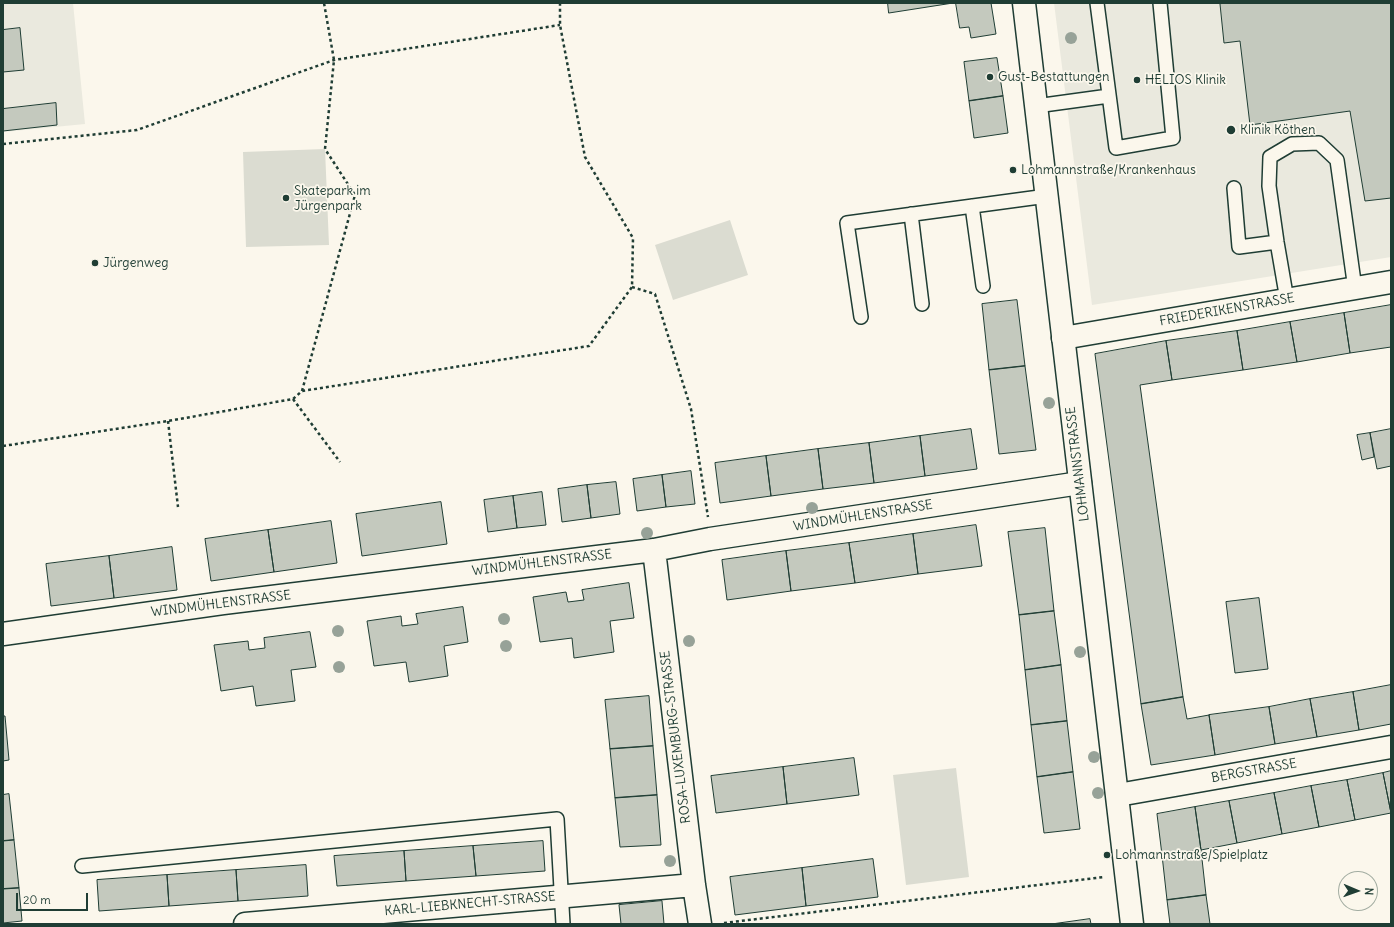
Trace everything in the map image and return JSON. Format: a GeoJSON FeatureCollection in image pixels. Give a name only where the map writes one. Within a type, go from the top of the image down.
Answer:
{"type":"FeatureCollection","features":[{"type":"Feature","properties":{"kind":"street","name":"LOHMANNSTRASSE"},"geometry":{"type":"LineString","coordinates":[[1024,3],[1132,924]]}},
{"type":"Feature","properties":{"kind":"street","name":"FRIEDERIKENSTRASSE"},"geometry":{"type":"LineString","coordinates":[[1063,338],[1391,282]]}},
{"type":"Feature","properties":{"kind":"street","name":"WINDMÜHLENSTRASSE"},"geometry":{"type":"LineString","coordinates":[[3,634],[222,603],[654,550],[710,539],[1080,483]]}},
{"type":"Feature","properties":{"kind":"street","name":"ROSA-LUXEMBURG-STRASSE"},"geometry":{"type":"LineString","coordinates":[[654,550],[700,924]]}},
{"type":"Feature","properties":{"kind":"street","name":"BERGSTRASSE"},"geometry":{"type":"LineString","coordinates":[[1118,795],[1391,748]]}},
{"type":"Feature","properties":{"kind":"street","name":"KARL-LIEBKNECHT-STRASSE"},"geometry":{"type":"LineString","coordinates":[[245,924],[694,885]]}},
{"type":"Feature","properties":{"kind":"lane"},"geometry":{"type":"LineString","coordinates":[[1097,3],[1116,148],[1174,138],[1160,3]]}},
{"type":"Feature","properties":{"kind":"lane"},"geometry":{"type":"LineString","coordinates":[[1036,106],[1109,96]]}},
{"type":"Feature","properties":{"kind":"lane"},"geometry":{"type":"LineString","coordinates":[[1287,300],[1277,242],[1270,186],[1270,157],[1292,144],[1319,143],[1337,160],[1355,289]]}},
{"type":"Feature","properties":{"kind":"lane"},"geometry":{"type":"LineString","coordinates":[[1234,188],[1239,247],[1277,242]]}},
{"type":"Feature","properties":{"kind":"lane"},"geometry":{"type":"LineString","coordinates":[[861,317],[847,223],[1047,196]]}},
{"type":"Feature","properties":{"kind":"lane"},"geometry":{"type":"LineString","coordinates":[[972,206],[983,286]]}},
{"type":"Feature","properties":{"kind":"lane"},"geometry":{"type":"LineString","coordinates":[[911,214],[922,304]]}},
{"type":"Feature","properties":{"kind":"lane"},"geometry":{"type":"LineString","coordinates":[[82,866],[557,819],[563,924]]}},
{"type":"Feature","properties":{"kind":"path"},"geometry":{"type":"LineString","coordinates":[[3,446],[293,400],[302,391],[355,195],[325,149],[334,60],[324,3]]}},
{"type":"Feature","properties":{"kind":"path"},"geometry":{"type":"LineString","coordinates":[[302,391],[589,346],[632,287],[633,238],[585,157],[560,25],[560,3]]}},
{"type":"Feature","properties":{"kind":"path"},"geometry":{"type":"LineString","coordinates":[[3,144],[138,130],[334,60],[560,25]]}},
{"type":"Feature","properties":{"kind":"path"},"geometry":{"type":"LineString","coordinates":[[632,287],[655,294],[688,402],[706,500],[710,539]]}},
{"type":"Feature","properties":{"kind":"path"},"geometry":{"type":"LineString","coordinates":[[293,400],[340,462]]}},
{"type":"Feature","properties":{"kind":"path"},"geometry":{"type":"LineString","coordinates":[[168,421],[178,507]]}},
{"type":"Feature","properties":{"kind":"path"},"geometry":{"type":"LineString","coordinates":[[722,923],[1096,878],[1126,873]]}},
{"type":"Feature","properties":{"kind":"shaded area"},"geometry":{"type":"Polygon","coordinates":[[[3,3],[73,3],[85,124],[3,132],[3,3]]]}},
{"type":"Feature","properties":{"kind":"shaded area","name":"Klinik Köthen"},"geometry":{"type":"Polygon","coordinates":[[[1054,3],[1391,3],[1391,257],[1092,305],[1054,3]]]}},
{"type":"Feature","properties":{"kind":"shaded area","name":"Skatepark im Jürgenpark"},"geometry":{"type":"Polygon","coordinates":[[[325,149],[329,245],[246,247],[243,152],[325,149]]]}},
{"type":"Feature","properties":{"kind":"shaded area"},"geometry":{"type":"Polygon","coordinates":[[[730,220],[748,275],[673,300],[655,245],[730,220]]]}},
{"type":"Feature","properties":{"kind":"shaded area"},"geometry":{"type":"Polygon","coordinates":[[[956,768],[969,877],[906,885],[893,775],[956,768]]]}},
{"type":"Feature","properties":{"kind":"building"},"geometry":{"type":"Polygon","coordinates":[[[888,3],[953,3],[889,13],[888,3]]]}},
{"type":"Feature","properties":{"kind":"building"},"geometry":{"type":"Polygon","coordinates":[[[956,3],[991,3],[996,34],[971,38],[969,27],[960,28],[956,3]]]}},
{"type":"Feature","properties":{"kind":"building"},"geometry":{"type":"Polygon","coordinates":[[[1391,3],[1391,198],[1365,201],[1350,111],[1250,125],[1240,41],[1224,43],[1220,4],[1391,3]]]}},
{"type":"Feature","properties":{"kind":"building"},"geometry":{"type":"Polygon","coordinates":[[[20,28],[24,70],[3,72],[3,30],[20,28]]]}},
{"type":"Feature","properties":{"kind":"building"},"geometry":{"type":"Polygon","coordinates":[[[997,58],[1003,96],[969,101],[964,62],[997,58]]]}},
{"type":"Feature","properties":{"kind":"building"},"geometry":{"type":"Polygon","coordinates":[[[1003,96],[1008,133],[974,138],[969,101],[1003,96]]]}},
{"type":"Feature","properties":{"kind":"building"},"geometry":{"type":"Polygon","coordinates":[[[56,103],[57,125],[3,131],[3,109],[56,103]]]}},
{"type":"Feature","properties":{"kind":"building"},"geometry":{"type":"Polygon","coordinates":[[[1017,300],[1025,366],[989,370],[982,304],[1017,300]]]}},
{"type":"Feature","properties":{"kind":"building"},"geometry":{"type":"Polygon","coordinates":[[[1391,305],[1391,347],[1350,353],[1344,313],[1391,305]]]}},
{"type":"Feature","properties":{"kind":"building"},"geometry":{"type":"Polygon","coordinates":[[[1344,313],[1350,353],[1297,362],[1290,322],[1344,313]]]}},
{"type":"Feature","properties":{"kind":"building"},"geometry":{"type":"Polygon","coordinates":[[[1290,322],[1297,362],[1243,370],[1237,331],[1290,322]]]}},
{"type":"Feature","properties":{"kind":"building"},"geometry":{"type":"Polygon","coordinates":[[[1237,331],[1243,370],[1172,380],[1166,341],[1237,331]]]}},
{"type":"Feature","properties":{"kind":"building"},"geometry":{"type":"Polygon","coordinates":[[[1166,341],[1172,380],[1140,385],[1183,697],[1141,704],[1095,354],[1166,341]]]}},
{"type":"Feature","properties":{"kind":"building"},"geometry":{"type":"Polygon","coordinates":[[[1025,366],[1036,450],[999,454],[989,370],[1025,366]]]}},
{"type":"Feature","properties":{"kind":"building"},"geometry":{"type":"Polygon","coordinates":[[[971,429],[977,469],[925,476],[920,436],[971,429]]]}},
{"type":"Feature","properties":{"kind":"building"},"geometry":{"type":"Polygon","coordinates":[[[1391,429],[1391,466],[1377,469],[1370,433],[1391,429]]]}},
{"type":"Feature","properties":{"kind":"building"},"geometry":{"type":"Polygon","coordinates":[[[1370,433],[1374,457],[1362,460],[1357,435],[1370,433]]]}},
{"type":"Feature","properties":{"kind":"building"},"geometry":{"type":"Polygon","coordinates":[[[920,436],[925,476],[874,483],[869,443],[920,436]]]}},
{"type":"Feature","properties":{"kind":"building"},"geometry":{"type":"Polygon","coordinates":[[[869,443],[874,483],[823,489],[818,449],[869,443]]]}},
{"type":"Feature","properties":{"kind":"building"},"geometry":{"type":"Polygon","coordinates":[[[818,449],[823,489],[771,496],[766,456],[818,449]]]}},
{"type":"Feature","properties":{"kind":"building"},"geometry":{"type":"Polygon","coordinates":[[[766,456],[771,496],[720,503],[715,463],[766,456]]]}},
{"type":"Feature","properties":{"kind":"building"},"geometry":{"type":"Polygon","coordinates":[[[691,471],[695,504],[666,507],[662,475],[691,471]]]}},
{"type":"Feature","properties":{"kind":"building"},"geometry":{"type":"Polygon","coordinates":[[[662,475],[666,507],[637,511],[633,479],[662,475]]]}},
{"type":"Feature","properties":{"kind":"building"},"geometry":{"type":"Polygon","coordinates":[[[616,482],[620,514],[591,518],[587,485],[616,482]]]}},
{"type":"Feature","properties":{"kind":"building"},"geometry":{"type":"Polygon","coordinates":[[[587,485],[591,518],[562,522],[558,489],[587,485]]]}},
{"type":"Feature","properties":{"kind":"building"},"geometry":{"type":"Polygon","coordinates":[[[542,492],[546,525],[517,528],[513,496],[542,492]]]}},
{"type":"Feature","properties":{"kind":"building"},"geometry":{"type":"Polygon","coordinates":[[[513,496],[517,528],[488,532],[484,500],[513,496]]]}},
{"type":"Feature","properties":{"kind":"building"},"geometry":{"type":"Polygon","coordinates":[[[441,502],[447,544],[362,556],[356,514],[441,502]]]}},
{"type":"Feature","properties":{"kind":"building"},"geometry":{"type":"Polygon","coordinates":[[[331,521],[337,563],[274,572],[268,530],[331,521]]]}},
{"type":"Feature","properties":{"kind":"building"},"geometry":{"type":"Polygon","coordinates":[[[976,525],[982,566],[918,574],[913,534],[976,525]]]}},
{"type":"Feature","properties":{"kind":"building"},"geometry":{"type":"Polygon","coordinates":[[[1045,528],[1054,611],[1019,615],[1008,532],[1045,528]]]}},
{"type":"Feature","properties":{"kind":"building"},"geometry":{"type":"Polygon","coordinates":[[[268,530],[274,572],[211,581],[205,539],[268,530]]]}},
{"type":"Feature","properties":{"kind":"building"},"geometry":{"type":"Polygon","coordinates":[[[913,534],[918,574],[855,583],[849,543],[913,534]]]}},
{"type":"Feature","properties":{"kind":"building"},"geometry":{"type":"Polygon","coordinates":[[[849,543],[855,583],[791,591],[786,551],[849,543]]]}},
{"type":"Feature","properties":{"kind":"building"},"geometry":{"type":"Polygon","coordinates":[[[172,547],[177,590],[114,598],[109,556],[172,547]]]}},
{"type":"Feature","properties":{"kind":"building"},"geometry":{"type":"Polygon","coordinates":[[[786,551],[791,591],[727,600],[722,560],[786,551]]]}},
{"type":"Feature","properties":{"kind":"building"},"geometry":{"type":"Polygon","coordinates":[[[109,556],[114,598],[51,606],[46,564],[109,556]]]}},
{"type":"Feature","properties":{"kind":"building"},"geometry":{"type":"Polygon","coordinates":[[[629,583],[634,618],[610,621],[614,652],[574,658],[572,638],[540,642],[533,597],[566,592],[568,602],[584,600],[582,590],[629,583]]]}},
{"type":"Feature","properties":{"kind":"building"},"geometry":{"type":"Polygon","coordinates":[[[1259,598],[1268,669],[1235,673],[1226,602],[1259,598]]]}},
{"type":"Feature","properties":{"kind":"building"},"geometry":{"type":"Polygon","coordinates":[[[463,607],[468,642],[444,646],[448,676],[409,682],[406,662],[374,666],[367,621],[401,616],[402,626],[418,624],[416,614],[463,607]]]}},
{"type":"Feature","properties":{"kind":"building"},"geometry":{"type":"Polygon","coordinates":[[[1054,611],[1061,665],[1025,670],[1019,615],[1054,611]]]}},
{"type":"Feature","properties":{"kind":"building"},"geometry":{"type":"Polygon","coordinates":[[[310,632],[316,667],[291,670],[295,701],[256,706],[253,686],[221,691],[214,645],[248,641],[249,650],[265,648],[264,638],[310,632]]]}},
{"type":"Feature","properties":{"kind":"building"},"geometry":{"type":"Polygon","coordinates":[[[1061,665],[1067,721],[1031,725],[1025,670],[1061,665]]]}},
{"type":"Feature","properties":{"kind":"building"},"geometry":{"type":"Polygon","coordinates":[[[1391,685],[1391,724],[1359,730],[1353,692],[1391,685]]]}},
{"type":"Feature","properties":{"kind":"building"},"geometry":{"type":"Polygon","coordinates":[[[1353,692],[1359,730],[1317,737],[1310,699],[1353,692]]]}},
{"type":"Feature","properties":{"kind":"building"},"geometry":{"type":"Polygon","coordinates":[[[649,696],[653,746],[610,749],[605,700],[649,696]]]}},
{"type":"Feature","properties":{"kind":"building"},"geometry":{"type":"Polygon","coordinates":[[[1183,697],[1187,719],[1209,715],[1215,755],[1151,765],[1141,704],[1183,697]]]}},
{"type":"Feature","properties":{"kind":"building"},"geometry":{"type":"Polygon","coordinates":[[[1310,699],[1317,737],[1275,744],[1269,707],[1310,699]]]}},
{"type":"Feature","properties":{"kind":"building"},"geometry":{"type":"Polygon","coordinates":[[[1269,707],[1275,744],[1215,755],[1209,715],[1269,707]]]}},
{"type":"Feature","properties":{"kind":"building"},"geometry":{"type":"Polygon","coordinates":[[[3,716],[5,716],[9,760],[3,761],[3,716]]]}},
{"type":"Feature","properties":{"kind":"building"},"geometry":{"type":"Polygon","coordinates":[[[1067,721],[1073,772],[1037,777],[1031,725],[1067,721]]]}},
{"type":"Feature","properties":{"kind":"building"},"geometry":{"type":"Polygon","coordinates":[[[653,746],[657,795],[615,798],[610,749],[653,746]]]}},
{"type":"Feature","properties":{"kind":"building"},"geometry":{"type":"Polygon","coordinates":[[[854,758],[859,795],[787,804],[783,767],[854,758]]]}},
{"type":"Feature","properties":{"kind":"building"},"geometry":{"type":"Polygon","coordinates":[[[783,767],[787,804],[716,813],[711,776],[783,767]]]}},
{"type":"Feature","properties":{"kind":"building"},"geometry":{"type":"Polygon","coordinates":[[[1391,771],[1391,813],[1383,773],[1391,771]]]}},
{"type":"Feature","properties":{"kind":"building"},"geometry":{"type":"Polygon","coordinates":[[[1073,772],[1080,829],[1044,833],[1037,777],[1073,772]]]}},
{"type":"Feature","properties":{"kind":"building"},"geometry":{"type":"Polygon","coordinates":[[[1383,773],[1391,813],[1355,820],[1347,780],[1383,773]]]}},
{"type":"Feature","properties":{"kind":"building"},"geometry":{"type":"Polygon","coordinates":[[[1347,780],[1355,820],[1319,827],[1311,786],[1347,780]]]}},
{"type":"Feature","properties":{"kind":"building"},"geometry":{"type":"Polygon","coordinates":[[[1311,786],[1319,827],[1282,834],[1274,793],[1311,786]]]}},
{"type":"Feature","properties":{"kind":"building"},"geometry":{"type":"Polygon","coordinates":[[[1274,793],[1282,834],[1237,843],[1229,801],[1274,793]]]}},
{"type":"Feature","properties":{"kind":"building"},"geometry":{"type":"Polygon","coordinates":[[[9,794],[14,840],[3,841],[3,795],[9,794]]]}},
{"type":"Feature","properties":{"kind":"building"},"geometry":{"type":"Polygon","coordinates":[[[657,795],[661,845],[620,847],[615,798],[657,795]]]}},
{"type":"Feature","properties":{"kind":"building"},"geometry":{"type":"Polygon","coordinates":[[[1229,801],[1237,843],[1201,850],[1195,807],[1229,801]]]}},
{"type":"Feature","properties":{"kind":"building"},"geometry":{"type":"Polygon","coordinates":[[[1195,807],[1201,850],[1162,855],[1157,814],[1195,807]]]}},
{"type":"Feature","properties":{"kind":"building"},"geometry":{"type":"Polygon","coordinates":[[[14,840],[19,888],[3,889],[3,841],[14,840]]]}},
{"type":"Feature","properties":{"kind":"building"},"geometry":{"type":"Polygon","coordinates":[[[543,841],[545,871],[476,876],[473,846],[543,841]]]}},
{"type":"Feature","properties":{"kind":"building"},"geometry":{"type":"Polygon","coordinates":[[[473,846],[476,876],[406,881],[404,851],[473,846]]]}},
{"type":"Feature","properties":{"kind":"building"},"geometry":{"type":"Polygon","coordinates":[[[1201,850],[1206,895],[1167,900],[1162,855],[1201,850]]]}},
{"type":"Feature","properties":{"kind":"building"},"geometry":{"type":"Polygon","coordinates":[[[404,851],[406,881],[337,886],[334,856],[404,851]]]}},
{"type":"Feature","properties":{"kind":"building"},"geometry":{"type":"Polygon","coordinates":[[[873,859],[878,897],[806,906],[802,868],[873,859]]]}},
{"type":"Feature","properties":{"kind":"building"},"geometry":{"type":"Polygon","coordinates":[[[306,865],[308,896],[238,901],[236,870],[306,865]]]}},
{"type":"Feature","properties":{"kind":"building"},"geometry":{"type":"Polygon","coordinates":[[[802,868],[806,906],[735,915],[730,877],[802,868]]]}},
{"type":"Feature","properties":{"kind":"building"},"geometry":{"type":"Polygon","coordinates":[[[236,870],[238,901],[169,906],[167,875],[236,870]]]}},
{"type":"Feature","properties":{"kind":"building"},"geometry":{"type":"Polygon","coordinates":[[[167,875],[169,906],[99,911],[97,880],[167,875]]]}},
{"type":"Feature","properties":{"kind":"building"},"geometry":{"type":"Polygon","coordinates":[[[19,888],[22,921],[3,923],[3,889],[19,888]]]}},
{"type":"Feature","properties":{"kind":"building"},"geometry":{"type":"Polygon","coordinates":[[[1206,895],[1210,924],[1170,924],[1167,900],[1206,895]]]}},
{"type":"Feature","properties":{"kind":"building"},"geometry":{"type":"Polygon","coordinates":[[[662,901],[664,924],[621,924],[619,905],[662,901]]]}},
{"type":"Feature","properties":{"kind":"building"},"geometry":{"type":"Polygon","coordinates":[[[1090,919],[1091,924],[1052,924],[1090,919]]]}},
{"type":"Feature","properties":{"kind":"place","name":"Gust-Bestattungen"},"geometry":{"type":"Point","coordinates":[990,77]}},
{"type":"Feature","properties":{"kind":"place","name":"HELIOS Klinik"},"geometry":{"type":"Point","coordinates":[1137,80]}},
{"type":"Feature","properties":{"kind":"place","name":"Klinik Köthen"},"geometry":{"type":"Point","coordinates":[1231,130]}},
{"type":"Feature","properties":{"kind":"place","name":"Lohmannstraße/Krankenhaus"},"geometry":{"type":"Point","coordinates":[1013,170]}},
{"type":"Feature","properties":{"kind":"place","name":"Skatepark im Jürgenpark"},"geometry":{"type":"Point","coordinates":[286,198]}},
{"type":"Feature","properties":{"kind":"place","name":"Jürgenweg"},"geometry":{"type":"Point","coordinates":[95,263]}},
{"type":"Feature","properties":{"kind":"place","name":"Lohmannstraße/Spielplatz"},"geometry":{"type":"Point","coordinates":[1107,855]}}]}
